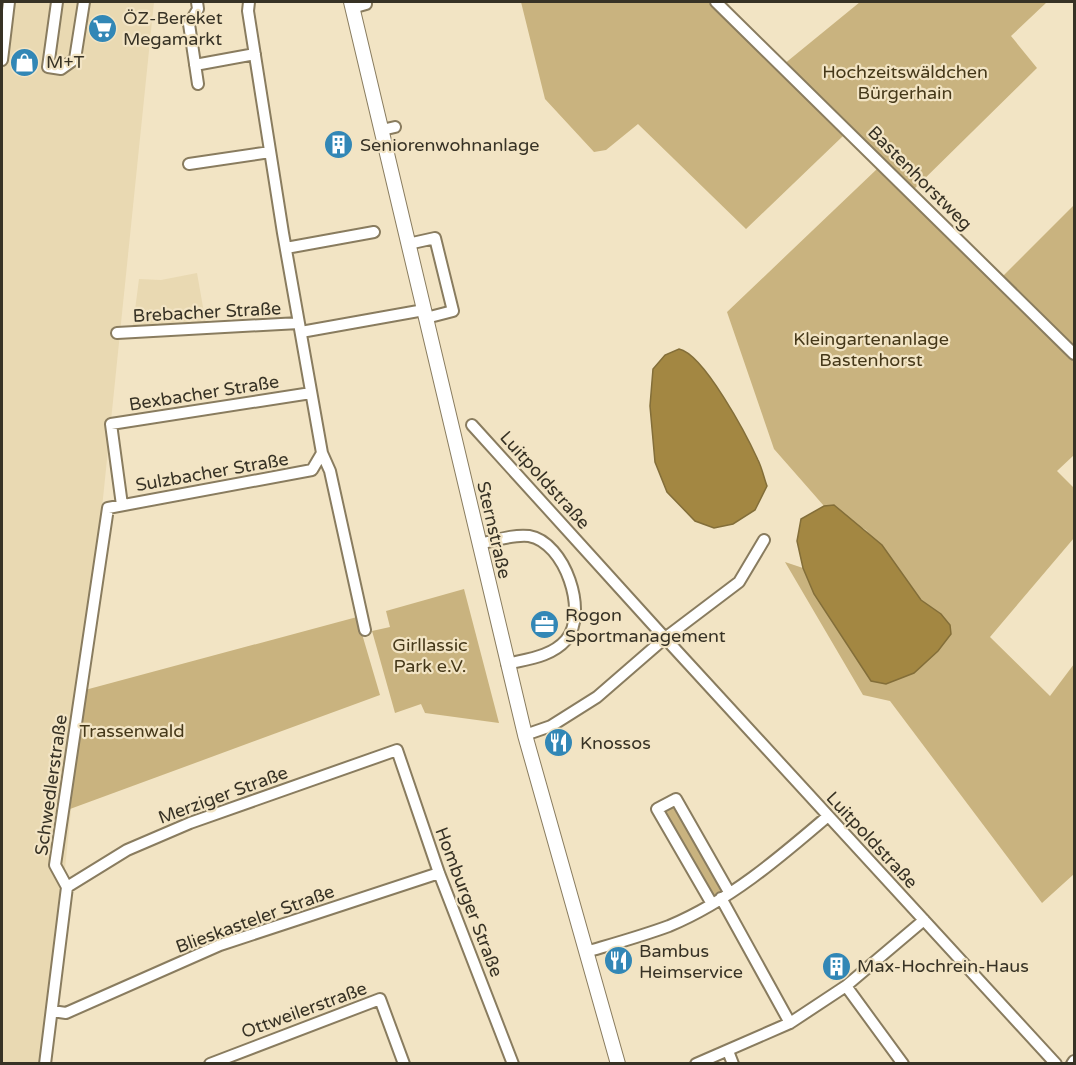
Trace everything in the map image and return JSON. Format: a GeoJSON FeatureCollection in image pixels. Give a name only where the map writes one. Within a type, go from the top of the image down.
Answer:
{"type":"FeatureCollection","features":[{"type":"Feature","properties":{"kind":"main road","name":"Sternstraße"},"geometry":{"type":"LineString","coordinates":[[352,5],[388,129],[408,244],[507,664],[618,1064]]}},
{"type":"Feature","properties":{"kind":"street"},"geometry":{"type":"LineString","coordinates":[[2,60],[9,2]]}},
{"type":"Feature","properties":{"kind":"street"},"geometry":{"type":"LineString","coordinates":[[57,2],[48,67],[61,69],[75,59],[84,2]]}},
{"type":"Feature","properties":{"kind":"street"},"geometry":{"type":"LineString","coordinates":[[197,2],[198,9],[189,24],[198,84]]}},
{"type":"Feature","properties":{"kind":"street"},"geometry":{"type":"LineString","coordinates":[[249,2],[248,11],[320,458],[330,471],[365,630]]}},
{"type":"Feature","properties":{"kind":"street","name":"Bastenhorstweg"},"geometry":{"type":"LineString","coordinates":[[716,2],[1074,354]]}},
{"type":"Feature","properties":{"kind":"street"},"geometry":{"type":"LineString","coordinates":[[352,5],[366,4]]}},
{"type":"Feature","properties":{"kind":"street"},"geometry":{"type":"LineString","coordinates":[[195,65],[255,54]]}},
{"type":"Feature","properties":{"kind":"street"},"geometry":{"type":"LineString","coordinates":[[189,164],[270,152]]}},
{"type":"Feature","properties":{"kind":"street"},"geometry":{"type":"LineString","coordinates":[[286,248],[375,232]]}},
{"type":"Feature","properties":{"kind":"street","name":"Brebacher Straße"},"geometry":{"type":"LineString","coordinates":[[117,333],[300,328],[453,312],[435,238],[408,244]]}},
{"type":"Feature","properties":{"kind":"street","name":"Bexbacher Straße"},"geometry":{"type":"LineString","coordinates":[[122,506],[111,424],[311,393]]}},
{"type":"Feature","properties":{"kind":"street","name":"Luitpoldstraße"},"geometry":{"type":"LineString","coordinates":[[472,425],[664,638],[1056,1064]]}},
{"type":"Feature","properties":{"kind":"street","name":"Sulzbacher Straße"},"geometry":{"type":"LineString","coordinates":[[108,508],[312,470],[320,458]]}},
{"type":"Feature","properties":{"kind":"street","name":"Schwedlerstraße"},"geometry":{"type":"LineString","coordinates":[[45,1064],[67,887],[55,865],[108,508]]}},
{"type":"Feature","properties":{"kind":"street"},"geometry":{"type":"LineString","coordinates":[[479,544],[508,537],[529,536],[542,541],[554,551],[565,566],[571,586],[574,606],[568,638],[557,649],[540,656],[507,664]]}},
{"type":"Feature","properties":{"kind":"street"},"geometry":{"type":"LineString","coordinates":[[525,735],[551,726],[584,706],[664,638],[739,582],[764,540]]}},
{"type":"Feature","properties":{"kind":"street","name":"Merziger Straße"},"geometry":{"type":"LineString","coordinates":[[67,887],[127,850],[190,823],[397,750]]}},
{"type":"Feature","properties":{"kind":"street","name":"Homburger Straße"},"geometry":{"type":"LineString","coordinates":[[397,750],[438,873],[513,1064]]}},
{"type":"Feature","properties":{"kind":"street"},"geometry":{"type":"LineString","coordinates":[[721,898],[657,809],[676,799],[721,898],[790,1023]]}},
{"type":"Feature","properties":{"kind":"street"},"geometry":{"type":"LineString","coordinates":[[586,952],[670,925],[721,898],[758,874],[828,816]]}},
{"type":"Feature","properties":{"kind":"street","name":"Blieskasteler Straße"},"geometry":{"type":"LineString","coordinates":[[52,1011],[66,1013],[220,945],[438,873]]}},
{"type":"Feature","properties":{"kind":"street"},"geometry":{"type":"LineString","coordinates":[[696,1064],[790,1023],[846,986],[924,920]]}},
{"type":"Feature","properties":{"kind":"street"},"geometry":{"type":"LineString","coordinates":[[846,986],[903,1064]]}},
{"type":"Feature","properties":{"kind":"street","name":"Ottweilerstraße"},"geometry":{"type":"LineString","coordinates":[[210,1064],[380,999],[404,1064]]}},
{"type":"Feature","properties":{"kind":"street"},"geometry":{"type":"LineString","coordinates":[[728,1051],[734,1064]]}},
{"type":"Feature","properties":{"kind":"shaded area"},"geometry":{"type":"Polygon","coordinates":[[[2,2],[154,2],[45,1063],[2,1064],[2,2]]]}},
{"type":"Feature","properties":{"kind":"shaded area"},"geometry":{"type":"Polygon","coordinates":[[[197,273],[206,324],[133,326],[139,279],[161,280],[197,273]]]}},
{"type":"Feature","properties":{"kind":"shaded area"},"geometry":{"type":"Polygon","coordinates":[[[679,349],[689,354],[700,365],[724,397],[761,466],[767,486],[755,510],[733,524],[714,528],[695,521],[667,492],[655,462],[650,406],[653,369],[665,355],[679,349]]]}},
{"type":"Feature","properties":{"kind":"shaded area"},"geometry":{"type":"Polygon","coordinates":[[[834,505],[882,545],[921,600],[941,614],[950,625],[951,634],[938,651],[914,673],[886,684],[871,681],[814,594],[803,568],[797,541],[801,519],[824,506],[834,505]]]}},
{"type":"Feature","properties":{"kind":"green space","name":"Hochzeitswäldchen Bürgerhain"},"geometry":{"type":"Polygon","coordinates":[[[521,2],[708,2],[778,69],[860,2],[1047,2],[1011,36],[1037,68],[913,190],[843,136],[746,229],[638,124],[606,150],[594,152],[545,99],[521,2]]]}},
{"type":"Feature","properties":{"kind":"green space","name":"Kleingartenanlage Bastenhorst"},"geometry":{"type":"Polygon","coordinates":[[[877,169],[1022,310],[1002,277],[1074,205],[1074,455],[1057,471],[1074,488],[1074,538],[990,637],[1050,696],[1074,664],[1074,874],[1042,903],[890,701],[863,695],[785,562],[803,568],[814,594],[871,681],[950,625],[941,614],[921,600],[866,530],[854,523],[834,505],[824,506],[774,449],[727,312],[877,169]]]}},
{"type":"Feature","properties":{"kind":"green space","name":"Girllassic Park e.V."},"geometry":{"type":"Polygon","coordinates":[[[464,589],[499,723],[425,713],[421,704],[395,713],[372,631],[390,627],[386,611],[464,589]]]}},
{"type":"Feature","properties":{"kind":"green space","name":"Trassenwald"},"geometry":{"type":"Polygon","coordinates":[[[357,617],[380,695],[70,809],[85,690],[357,617]]]}},
{"type":"Feature","properties":{"kind":"green space"},"geometry":{"type":"Polygon","coordinates":[[[676,799],[729,892],[712,904],[657,809],[676,799]]]}},
{"type":"Feature","properties":{"kind":"place","name":"ÖZ-Bereket Megamarkt"},"geometry":{"type":"Point","coordinates":[102,28]}},
{"type":"Feature","properties":{"kind":"place","name":"M+T"},"geometry":{"type":"Point","coordinates":[25,62]}},
{"type":"Feature","properties":{"kind":"place","name":"Seniorenwohnanlage"},"geometry":{"type":"Point","coordinates":[339,145]}},
{"type":"Feature","properties":{"kind":"place","name":"Rogon Sportmanagement"},"geometry":{"type":"Point","coordinates":[544,625]}},
{"type":"Feature","properties":{"kind":"place","name":"Knossos"},"geometry":{"type":"Point","coordinates":[559,743]}},
{"type":"Feature","properties":{"kind":"place","name":"Bambus Heimservice"},"geometry":{"type":"Point","coordinates":[618,961]}},
{"type":"Feature","properties":{"kind":"place","name":"Max-Hochrein-Haus"},"geometry":{"type":"Point","coordinates":[836,966]}}]}
